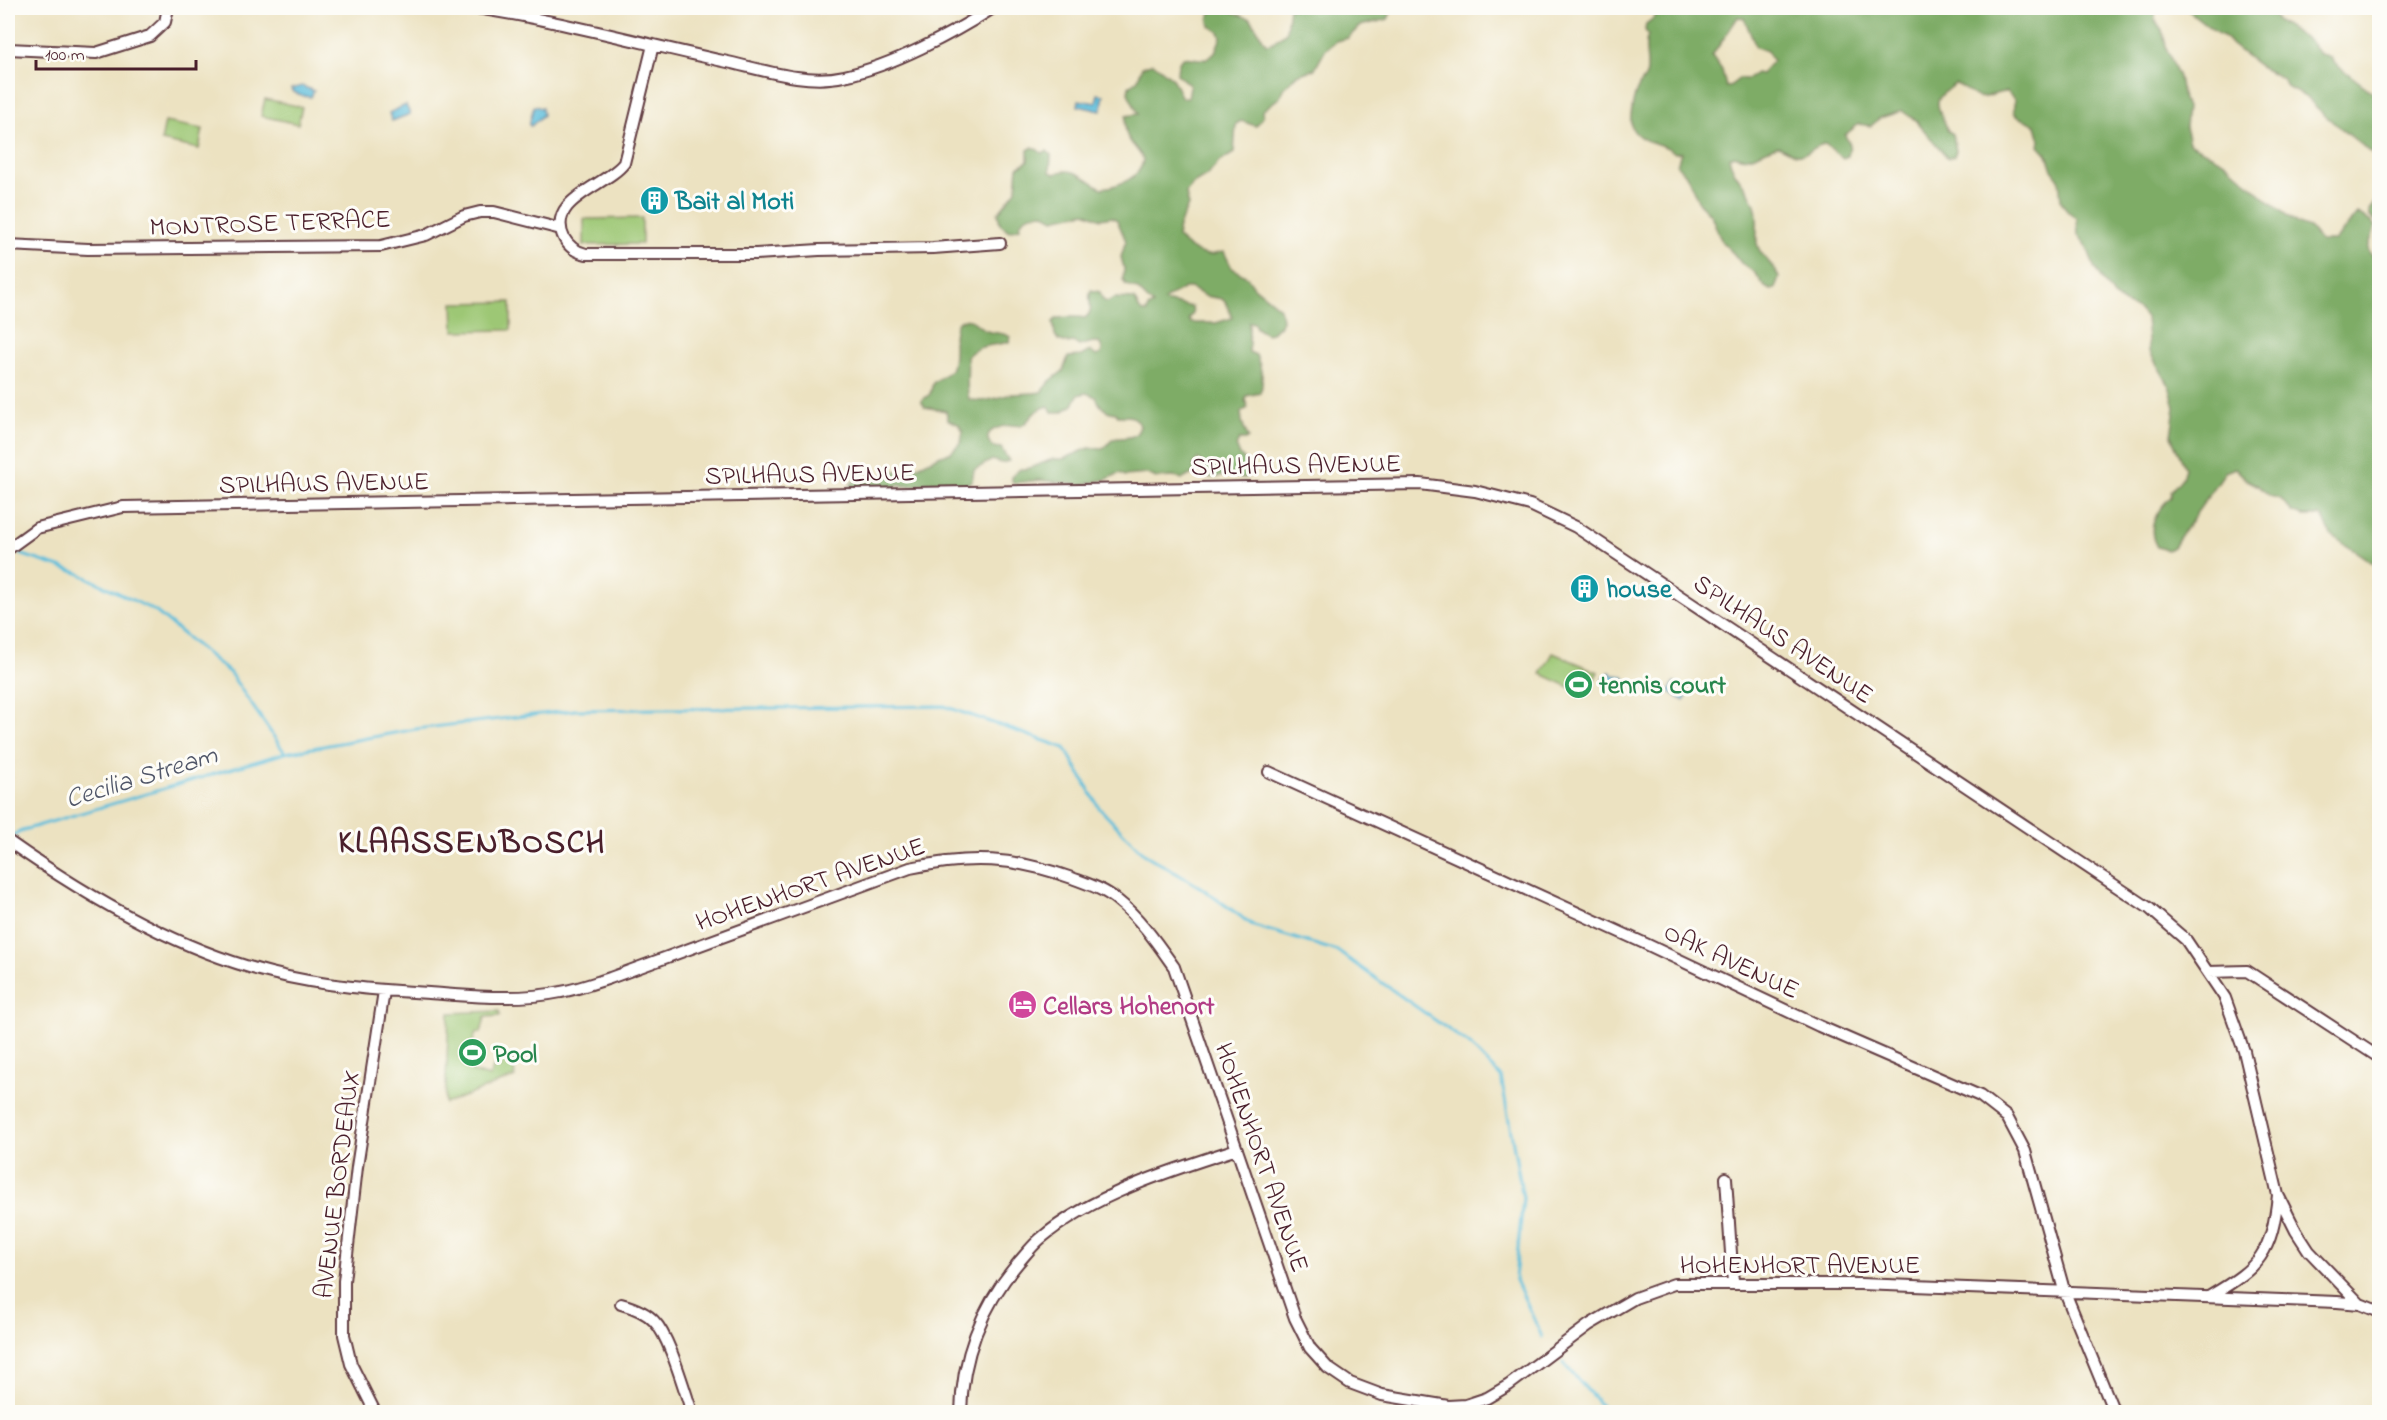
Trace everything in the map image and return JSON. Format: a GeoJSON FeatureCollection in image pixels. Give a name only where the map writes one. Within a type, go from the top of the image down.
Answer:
{"type":"FeatureCollection","features":[{"type":"Feature","properties":{"kind":"street"},"geometry":{"type":"LineString","coordinates":[[8,49],[96,53],[150,36],[165,22],[168,8]]}},
{"type":"Feature","properties":{"kind":"street"},"geometry":{"type":"LineString","coordinates":[[477,8],[530,16],[784,74],[818,78],[844,76],[924,46],[993,8]]}},
{"type":"Feature","properties":{"kind":"street"},"geometry":{"type":"LineString","coordinates":[[653,45],[624,163],[615,173],[570,202],[562,216],[561,229],[569,245],[576,251],[586,254],[756,254],[819,250],[933,248],[1000,243]]}},
{"type":"Feature","properties":{"kind":"street","name":"MONTROSE TERRACE"},"geometry":{"type":"LineString","coordinates":[[8,245],[88,249],[381,246],[426,235],[464,216],[487,211],[561,229]]}},
{"type":"Feature","properties":{"kind":"street","name":"SPILHAUS AVENUE"},"geometry":{"type":"LineString","coordinates":[[8,549],[37,528],[123,507],[1420,484],[1457,487],[1530,506],[1576,527],[2149,908],[2186,940],[2225,999],[2244,1050],[2278,1195],[2309,1251],[2360,1304]]}},
{"type":"Feature","properties":{"kind":"street","name":"OAK AVENUE"},"geometry":{"type":"LineString","coordinates":[[1269,772],[1646,944],[1819,1026],[1980,1096],[2007,1117],[2025,1151],[2064,1290],[2114,1413]]}},
{"type":"Feature","properties":{"kind":"street","name":"HOHENHORT AVENUE"},"geometry":{"type":"LineString","coordinates":[[9,842],[54,873],[151,928],[203,950],[270,973],[384,991],[502,997],[561,993],[610,978],[910,868],[947,860],[978,858],[1015,862],[1064,875],[1102,889],[1118,900],[1153,936],[1174,966],[1295,1318],[1310,1348],[1328,1368],[1350,1383],[1382,1395],[1448,1406],[1466,1405],[1487,1398],[1509,1386],[1589,1325],[1635,1298],[1674,1284],[1860,1284],[2064,1290],[2360,1304]]}},
{"type":"Feature","properties":{"kind":"street"},"geometry":{"type":"LineString","coordinates":[[2208,972],[2247,971],[2379,1058]]}},
{"type":"Feature","properties":{"kind":"street","name":"AVENUE BORDEAUX"},"geometry":{"type":"LineString","coordinates":[[375,1413],[351,1364],[344,1335],[344,1281],[357,1167],[384,991]]}},
{"type":"Feature","properties":{"kind":"street"},"geometry":{"type":"LineString","coordinates":[[962,1413],[965,1369],[974,1337],[988,1305],[1004,1280],[1039,1239],[1071,1217],[1145,1180],[1237,1149]]}},
{"type":"Feature","properties":{"kind":"street"},"geometry":{"type":"LineString","coordinates":[[1726,1178],[1733,1283]]}},
{"type":"Feature","properties":{"kind":"street","name":"SPILHAUS AVENUE"},"geometry":{"type":"LineString","coordinates":[[2210,1296],[2252,1268],[2266,1251],[2273,1232],[2278,1195]]}},
{"type":"Feature","properties":{"kind":"street"},"geometry":{"type":"LineString","coordinates":[[621,1304],[635,1308],[654,1320],[664,1335],[692,1413]]}},
{"type":"Feature","properties":{"kind":"street"},"geometry":{"type":"LineString","coordinates":[[2360,1304],[2379,1312]]}},
{"type":"Feature","properties":{"kind":"green space"},"geometry":{"type":"Polygon","coordinates":[[[1217,8],[1226,9],[1251,19],[1266,44],[1272,43],[1286,32],[1289,8],[1393,8],[1388,19],[1360,26],[1348,38],[1336,41],[1326,49],[1315,69],[1297,75],[1285,87],[1280,97],[1262,111],[1263,117],[1256,126],[1241,121],[1236,124],[1234,153],[1219,162],[1208,175],[1193,184],[1186,193],[1188,205],[1177,237],[1200,253],[1209,255],[1224,252],[1232,268],[1247,277],[1254,287],[1280,308],[1282,320],[1272,333],[1266,334],[1256,328],[1254,323],[1249,322],[1249,352],[1256,355],[1262,379],[1260,393],[1246,396],[1248,408],[1241,412],[1248,438],[1239,440],[1236,446],[1248,464],[1248,477],[1242,479],[1231,475],[1209,478],[1203,470],[1202,462],[1198,459],[1194,463],[1194,473],[1183,479],[1156,478],[1148,474],[1125,476],[1120,473],[1107,479],[1082,485],[1040,480],[1013,483],[1011,477],[1020,469],[1027,469],[1053,459],[1063,459],[1089,448],[1103,449],[1113,439],[1136,434],[1140,426],[1134,418],[1119,416],[1106,410],[1096,397],[1086,393],[1078,395],[1073,405],[1062,412],[1052,412],[1049,406],[1036,412],[1021,426],[1009,425],[991,432],[988,436],[989,441],[993,447],[1001,448],[1009,461],[1001,463],[992,460],[974,470],[972,481],[963,486],[948,489],[933,484],[904,486],[899,484],[889,490],[851,487],[853,481],[875,480],[893,471],[908,471],[950,453],[961,442],[963,431],[958,424],[948,420],[946,411],[925,407],[921,401],[930,394],[933,383],[951,370],[958,321],[969,320],[990,332],[1010,337],[1009,342],[980,348],[967,357],[969,399],[985,400],[1012,394],[1041,392],[1063,371],[1068,357],[1081,356],[1090,351],[1096,356],[1101,354],[1102,348],[1099,343],[1093,342],[1079,346],[1073,342],[1058,340],[1055,335],[1053,322],[1057,318],[1085,318],[1088,315],[1091,290],[1100,292],[1103,300],[1107,302],[1115,298],[1134,299],[1142,312],[1147,312],[1148,308],[1153,305],[1137,289],[1126,285],[1123,280],[1124,268],[1121,257],[1126,241],[1117,220],[1112,217],[1101,219],[1085,212],[1054,219],[1040,213],[1025,218],[1020,228],[1009,231],[1000,224],[998,213],[1016,190],[1018,167],[1028,161],[1028,150],[1033,147],[1042,153],[1047,151],[1051,155],[1050,172],[1055,174],[1061,171],[1074,172],[1102,188],[1122,183],[1134,176],[1142,166],[1143,159],[1126,131],[1126,116],[1138,114],[1128,93],[1129,87],[1138,79],[1142,67],[1153,63],[1172,78],[1182,98],[1188,98],[1190,86],[1177,74],[1178,66],[1182,59],[1205,59],[1215,52],[1221,37],[1219,32],[1210,26],[1209,15],[1217,8]],[[1185,288],[1164,301],[1192,307],[1193,313],[1189,319],[1191,323],[1216,323],[1232,318],[1222,299],[1205,296],[1191,288],[1185,288]]]}},
{"type":"Feature","properties":{"kind":"green space"},"geometry":{"type":"Polygon","coordinates":[[[1656,8],[2154,8],[2155,20],[2162,30],[2187,107],[2185,127],[2189,143],[2225,162],[2298,224],[2309,228],[2320,241],[2335,241],[2357,214],[2372,222],[2375,227],[2368,248],[2370,254],[2380,257],[2379,567],[2331,535],[2324,519],[2320,516],[2303,516],[2292,512],[2281,499],[2270,496],[2247,480],[2235,468],[2225,472],[2173,547],[2168,550],[2157,547],[2152,533],[2154,520],[2171,497],[2171,491],[2182,478],[2185,468],[2171,436],[2175,407],[2169,385],[2149,351],[2146,318],[2138,309],[2113,296],[2094,267],[2088,249],[2078,235],[2077,218],[2067,211],[2061,201],[2059,179],[2052,170],[2047,154],[2039,145],[2036,126],[2016,115],[2015,100],[2007,92],[1980,98],[1955,84],[1941,95],[1939,109],[1948,131],[1953,134],[1956,151],[1954,156],[1948,158],[1915,120],[1902,111],[1880,118],[1871,126],[1859,124],[1845,135],[1850,145],[1848,156],[1843,158],[1825,144],[1801,154],[1792,153],[1778,146],[1751,156],[1729,157],[1733,169],[1756,208],[1758,247],[1779,278],[1775,289],[1770,290],[1722,242],[1711,215],[1699,203],[1688,178],[1677,165],[1681,152],[1675,153],[1647,141],[1636,134],[1632,128],[1631,115],[1635,96],[1647,71],[1646,24],[1655,17],[1656,8]],[[1738,17],[1712,56],[1722,70],[1726,87],[1740,78],[1747,79],[1756,73],[1761,74],[1773,61],[1767,51],[1756,47],[1744,18],[1738,17]]]}},
{"type":"Feature","properties":{"kind":"green space"},"geometry":{"type":"Polygon","coordinates":[[[2185,8],[2259,8],[2270,11],[2278,21],[2307,40],[2320,54],[2331,58],[2334,63],[2379,97],[2379,159],[2317,109],[2309,99],[2288,88],[2282,78],[2262,68],[2224,36],[2218,34],[2185,8]]]}},
{"type":"Feature","properties":{"kind":"green space"},"geometry":{"type":"Polygon","coordinates":[[[265,99],[302,107],[298,124],[261,116],[265,99]]]}},
{"type":"Feature","properties":{"kind":"green space"},"geometry":{"type":"Polygon","coordinates":[[[165,122],[203,129],[199,149],[161,141],[165,122]]]}},
{"type":"Feature","properties":{"kind":"green space"},"geometry":{"type":"Polygon","coordinates":[[[2379,197],[2379,218],[2375,220],[2370,217],[2369,210],[2379,197]]]}},
{"type":"Feature","properties":{"kind":"green space"},"geometry":{"type":"Polygon","coordinates":[[[642,218],[642,244],[584,245],[584,219],[642,218]]]}},
{"type":"Feature","properties":{"kind":"green space"},"geometry":{"type":"Polygon","coordinates":[[[511,302],[511,330],[454,331],[453,303],[511,302]]]}},
{"type":"Feature","properties":{"kind":"green space","name":"tennis court"},"geometry":{"type":"Polygon","coordinates":[[[1553,653],[1598,672],[1587,695],[1541,674],[1553,653]]]}},
{"type":"Feature","properties":{"kind":"green space"},"geometry":{"type":"Polygon","coordinates":[[[499,1011],[500,1016],[485,1017],[481,1033],[476,1032],[468,1058],[476,1061],[472,1072],[490,1077],[494,1065],[500,1067],[503,1056],[513,1059],[515,1077],[445,1104],[449,1013],[499,1011]]]}},
{"type":"Feature","properties":{"kind":"water"},"geometry":{"type":"Polygon","coordinates":[[[302,86],[314,91],[311,97],[301,96],[291,89],[302,86]]]}},
{"type":"Feature","properties":{"kind":"water"},"geometry":{"type":"Polygon","coordinates":[[[1098,94],[1104,95],[1101,111],[1078,106],[1079,100],[1096,103],[1098,94]]]}},
{"type":"Feature","properties":{"kind":"water"},"geometry":{"type":"Polygon","coordinates":[[[406,105],[410,114],[392,121],[389,113],[406,105]]]}},
{"type":"Feature","properties":{"kind":"water"},"geometry":{"type":"Polygon","coordinates":[[[534,106],[542,108],[543,115],[531,126],[529,125],[534,106]]]}},
{"type":"Feature","properties":{"kind":"water"},"geometry":{"type":"Polygon","coordinates":[[[1610,672],[1613,675],[1623,676],[1627,681],[1625,687],[1621,689],[1607,687],[1603,682],[1604,677],[1610,672]]]}},
{"type":"Feature","properties":{"kind":"water"},"geometry":{"type":"Polygon","coordinates":[[[1674,683],[1690,692],[1684,701],[1669,691],[1674,683]]]}},
{"type":"Feature","properties":{"kind":"waterway"},"geometry":{"type":"LineString","coordinates":[[20,554],[78,573],[155,611],[230,673],[285,753],[416,729],[575,710],[944,706],[1065,748],[1100,809],[1144,854],[1200,887],[1254,926],[1337,951],[1469,1044],[1501,1077],[1523,1198],[1515,1278],[1542,1337]]}},
{"type":"Feature","properties":{"kind":"waterway","name":"Cecilia Stream"},"geometry":{"type":"LineString","coordinates":[[8,837],[27,829],[285,753]]}},
{"type":"Feature","properties":{"kind":"waterway"},"geometry":{"type":"LineString","coordinates":[[1563,1363],[1607,1412]]}},
{"type":"Feature","properties":{"kind":"place","name":"Bait al Moti"},"geometry":{"type":"Point","coordinates":[654,200]}},
{"type":"Feature","properties":{"kind":"place","name":"house"},"geometry":{"type":"Point","coordinates":[1585,588]}},
{"type":"Feature","properties":{"kind":"place","name":"tennis court"},"geometry":{"type":"Point","coordinates":[1578,684]}},
{"type":"Feature","properties":{"kind":"place","name":"Cellars Hohenort"},"geometry":{"type":"Point","coordinates":[1022,1005]}},
{"type":"Feature","properties":{"kind":"place","name":"Pool"},"geometry":{"type":"Point","coordinates":[472,1053]}},
{"type":"Feature","properties":{"kind":"district","name":"KLAASSENBOSCH"},"geometry":{"type":"Point","coordinates":[472,841]}}]}
